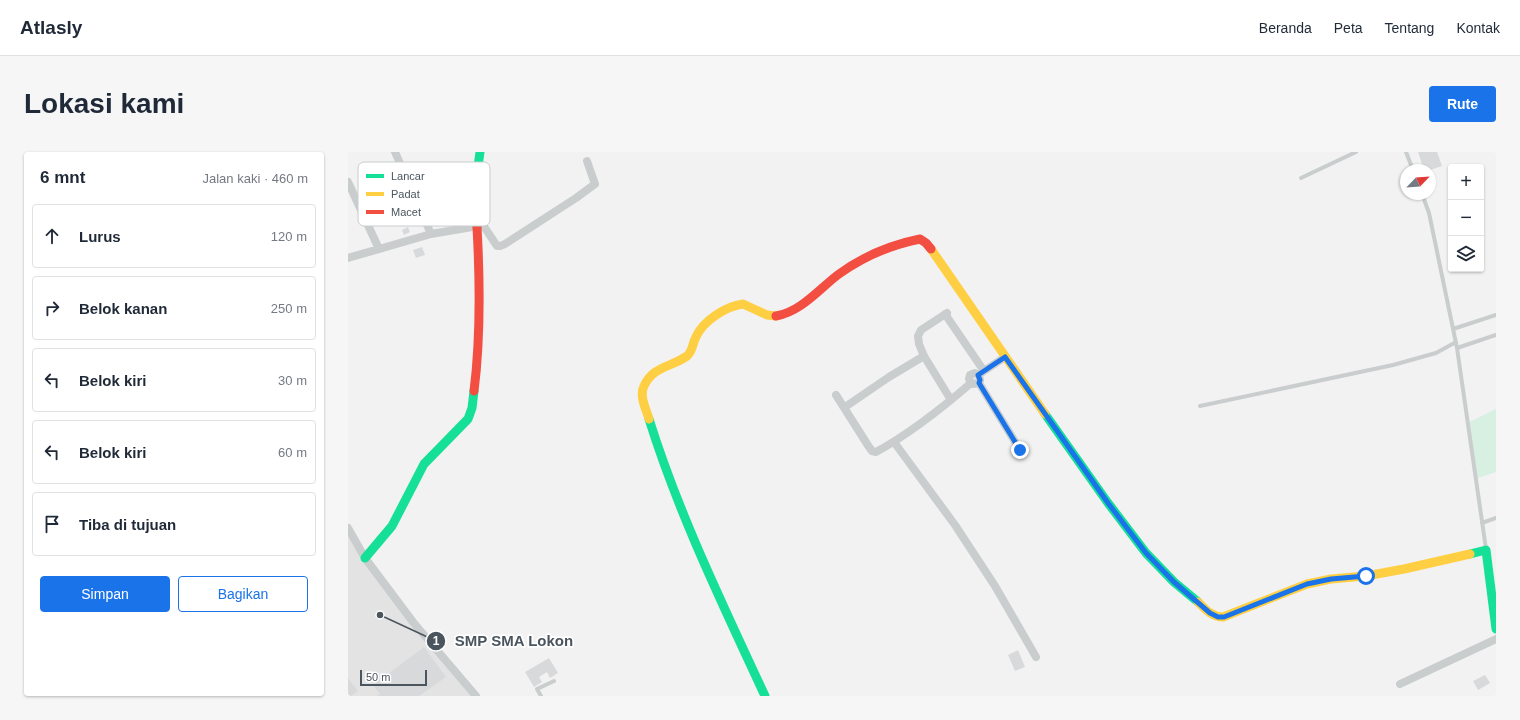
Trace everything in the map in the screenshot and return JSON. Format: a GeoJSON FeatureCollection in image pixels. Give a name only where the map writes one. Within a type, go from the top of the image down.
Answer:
{"type":"FeatureCollection","features":[{"type":"Feature","properties":{"kind":"street"},"geometry":{"type":"LineString","coordinates":[[395,152],[399,162]]}},
{"type":"Feature","properties":{"kind":"street"},"geometry":{"type":"LineString","coordinates":[[479,162],[480,152]]}},
{"type":"Feature","properties":{"kind":"street"},"geometry":{"type":"LineString","coordinates":[[484,226],[497,246],[505,244],[595,184],[588,161]]}},
{"type":"Feature","properties":{"kind":"street"},"geometry":{"type":"LineString","coordinates":[[348,182],[358,204]]}},
{"type":"Feature","properties":{"kind":"street"},"geometry":{"type":"LineString","coordinates":[[368,226],[379,249]]}},
{"type":"Feature","properties":{"kind":"street"},"geometry":{"type":"LineString","coordinates":[[427,226],[431,234]]}},
{"type":"Feature","properties":{"kind":"street"},"geometry":{"type":"LineString","coordinates":[[348,258],[431,234],[478,226],[480,278],[478,360],[472,408],[468,419],[424,464],[392,526],[365,558]]}},
{"type":"Feature","properties":{"kind":"street"},"geometry":{"type":"LineString","coordinates":[[765,696],[699,553],[664,463],[643,399],[642,389],[644,384],[658,369],[687,356],[692,350],[698,331],[707,322],[724,312],[737,305],[744,304],[762,314],[776,317],[802,304],[832,280],[871,254],[895,244],[920,239],[926,243],[935,255],[1108,503],[1146,553],[1174,582],[1214,616],[1224,617],[1307,584],[1331,579],[1366,576],[1404,569],[1486,550],[1496,629]]}},
{"type":"Feature","properties":{"kind":"street"},"geometry":{"type":"LineString","coordinates":[[951,400],[924,356],[919,344],[918,336],[921,330],[946,313],[978,378],[1020,450]]}},
{"type":"Feature","properties":{"kind":"street"},"geometry":{"type":"LineString","coordinates":[[845,407],[924,356]]}},
{"type":"Feature","properties":{"kind":"street"},"geometry":{"type":"LineString","coordinates":[[836,395],[872,451],[876,452],[894,442],[932,416],[1005,357]]}},
{"type":"Feature","properties":{"kind":"street"},"geometry":{"type":"LineString","coordinates":[[894,442],[955,525],[995,586],[1036,657]]}},
{"type":"Feature","properties":{"kind":"street"},"geometry":{"type":"LineString","coordinates":[[348,528],[365,558],[413,622],[458,673],[476,696]]}},
{"type":"Feature","properties":{"kind":"street"},"geometry":{"type":"LineString","coordinates":[[1400,684],[1496,639]]}},
{"type":"Feature","properties":{"kind":"lane"},"geometry":{"type":"LineString","coordinates":[[1301,178],[1356,152]]}},
{"type":"Feature","properties":{"kind":"lane"},"geometry":{"type":"LineString","coordinates":[[1406,152],[1411,164]]}},
{"type":"Feature","properties":{"kind":"lane"},"geometry":{"type":"LineString","coordinates":[[1424,200],[1429,213],[1456,342],[1486,550]]}},
{"type":"Feature","properties":{"kind":"lane"},"geometry":{"type":"LineString","coordinates":[[1453,329],[1496,314]]}},
{"type":"Feature","properties":{"kind":"lane"},"geometry":{"type":"LineString","coordinates":[[1457,348],[1496,335]]}},
{"type":"Feature","properties":{"kind":"lane"},"geometry":{"type":"LineString","coordinates":[[1200,406],[1393,364],[1436,353],[1456,342]]}},
{"type":"Feature","properties":{"kind":"lane"},"geometry":{"type":"LineString","coordinates":[[1482,523],[1496,518]]}},
{"type":"Feature","properties":{"kind":"lane"},"geometry":{"type":"LineString","coordinates":[[541,696],[537,689],[554,681]]}},
{"type":"Feature","properties":{"kind":"shaded area"},"geometry":{"type":"Polygon","coordinates":[[[348,532],[365,558],[476,696],[348,696],[348,532]]]}},
{"type":"Feature","properties":{"kind":"green space"},"geometry":{"type":"Polygon","coordinates":[[[1496,409],[1496,472],[1475,479],[1467,423],[1496,409]]]}},
{"type":"Feature","properties":{"kind":"building"},"geometry":{"type":"Polygon","coordinates":[[[1418,152],[1437,152],[1442,166],[1436,168],[1436,164],[1422,164],[1418,152]]]}},
{"type":"Feature","properties":{"kind":"building"},"geometry":{"type":"Polygon","coordinates":[[[408,227],[410,232],[404,235],[402,230],[408,227]]]}},
{"type":"Feature","properties":{"kind":"building"},"geometry":{"type":"Polygon","coordinates":[[[422,247],[425,255],[416,258],[413,250],[422,247]]]}},
{"type":"Feature","properties":{"kind":"building"},"geometry":{"type":"Polygon","coordinates":[[[424,647],[446,677],[419,696],[377,696],[380,694],[373,685],[424,647]]]}},
{"type":"Feature","properties":{"kind":"building"},"geometry":{"type":"Polygon","coordinates":[[[1018,650],[1025,667],[1015,671],[1008,655],[1018,650]]]}},
{"type":"Feature","properties":{"kind":"building"},"geometry":{"type":"Polygon","coordinates":[[[549,658],[558,673],[550,678],[547,672],[539,677],[542,682],[534,687],[525,672],[549,658]]]}},
{"type":"Feature","properties":{"kind":"building"},"geometry":{"type":"Polygon","coordinates":[[[1485,675],[1490,683],[1478,690],[1473,681],[1485,675]]]}},
{"type":"Feature","properties":{"kind":"building"},"geometry":{"type":"Polygon","coordinates":[[[348,678],[358,691],[351,696],[348,696],[348,678]]]}},
{"type":"Feature","properties":{"kind":"traffic: fast"},"geometry":{"type":"LineString","coordinates":[[479,162],[480,152]]}},
{"type":"Feature","properties":{"kind":"traffic: fast"},"geometry":{"type":"LineString","coordinates":[[365,558],[392,526],[424,464],[468,419],[472,408],[474,391]]}},
{"type":"Feature","properties":{"kind":"traffic: fast"},"geometry":{"type":"LineString","coordinates":[[1045,414],[1108,503],[1146,553],[1174,582],[1198,602]]}},
{"type":"Feature","properties":{"kind":"traffic: fast"},"geometry":{"type":"LineString","coordinates":[[649,419],[674,490],[702,559],[765,696]]}},
{"type":"Feature","properties":{"kind":"traffic: fast"},"geometry":{"type":"LineString","coordinates":[[1470,554],[1486,550],[1496,629]]}},
{"type":"Feature","properties":{"kind":"traffic: slow"},"geometry":{"type":"LineString","coordinates":[[931,249],[1045,414]]}},
{"type":"Feature","properties":{"kind":"traffic: slow"},"geometry":{"type":"LineString","coordinates":[[649,419],[642,394],[648,379],[652,374],[687,356],[699,331],[709,320],[729,308],[743,304],[767,315],[776,316]]}},
{"type":"Feature","properties":{"kind":"traffic: slow"},"geometry":{"type":"LineString","coordinates":[[1198,602],[1215,616],[1223,617],[1307,584],[1331,579],[1366,576],[1470,554]]}},
{"type":"Feature","properties":{"kind":"traffic: jam"},"geometry":{"type":"LineString","coordinates":[[474,391],[478,350],[479,309],[477,227]]}},
{"type":"Feature","properties":{"kind":"traffic: jam"},"geometry":{"type":"LineString","coordinates":[[776,316],[785,314],[802,305],[839,274],[878,252],[898,244],[920,239],[931,249]]}},
{"type":"Feature","properties":{"kind":"place","name":"SMP SMA Lokon"},"geometry":{"type":"Point","coordinates":[380,615]}},
{"type":"Feature","properties":{"kind":"route"},"geometry":{"type":"LineString","coordinates":[[1020,450],[979,383],[980,380],[978,375],[1005,357],[1108,503],[1146,553],[1174,582],[1214,616],[1224,617],[1307,584],[1331,579],[1366,576]]}}]}
